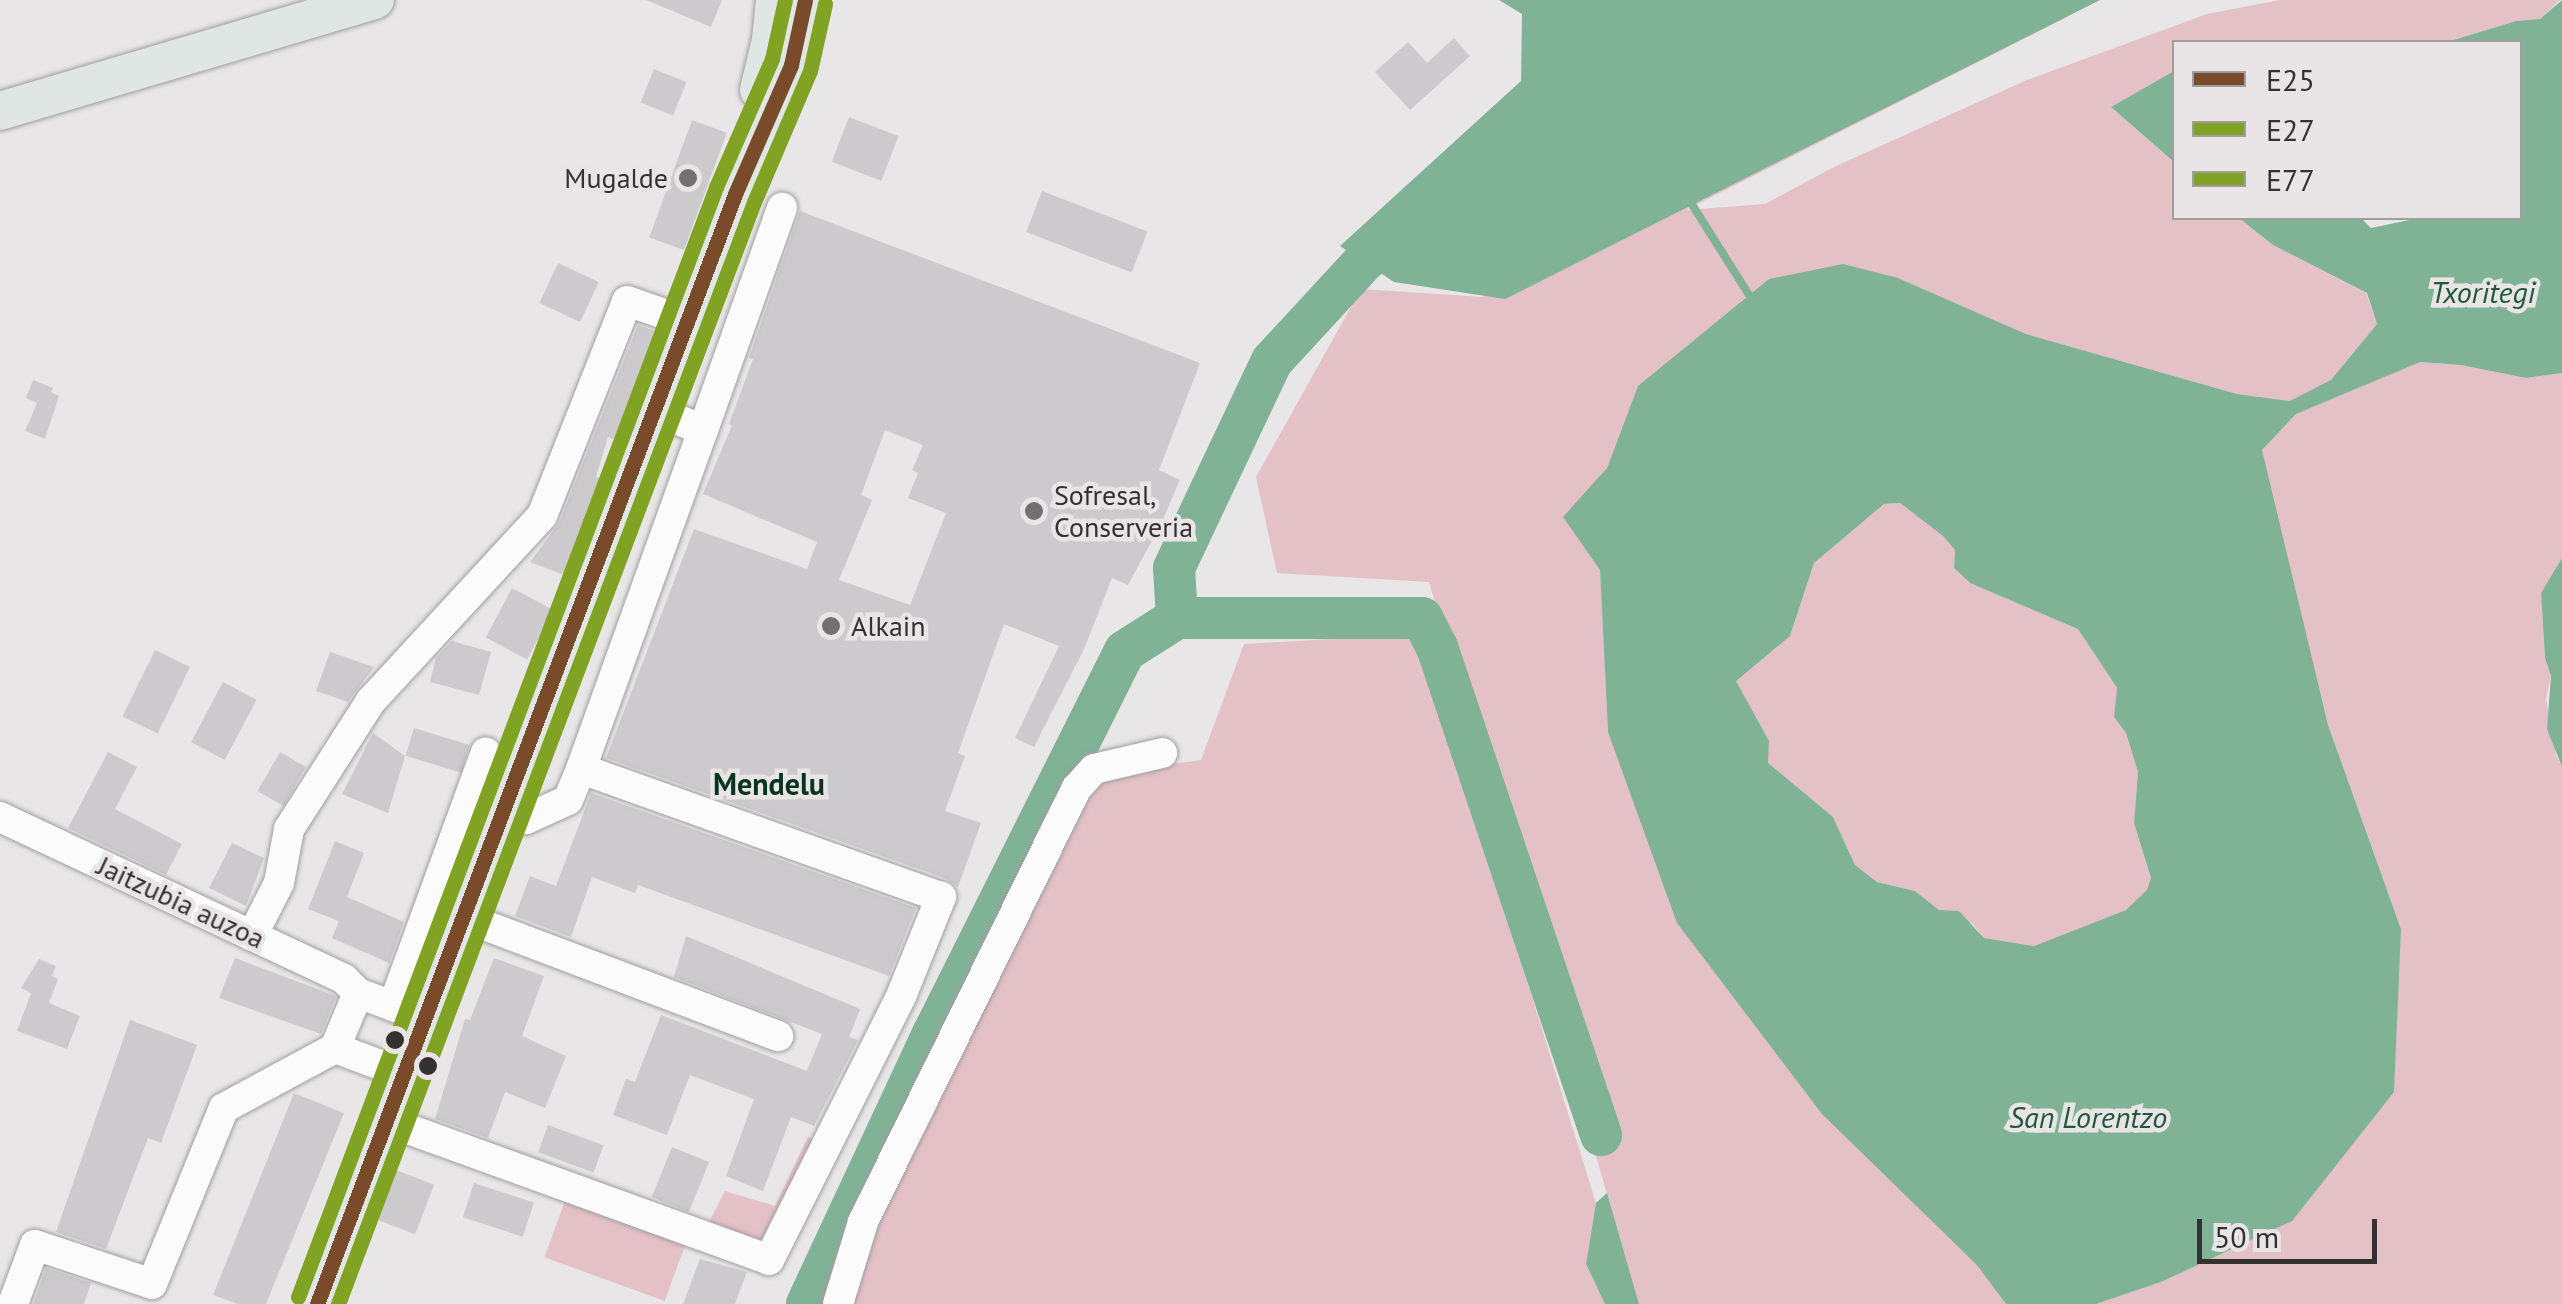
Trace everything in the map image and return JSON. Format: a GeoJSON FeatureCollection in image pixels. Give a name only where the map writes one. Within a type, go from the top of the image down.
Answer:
{"type":"FeatureCollection","features":[{"type":"Feature","properties":{"kind":"main road"},"geometry":{"type":"LineString","coordinates":[[0,111],[375,0]]}},
{"type":"Feature","properties":{"kind":"main road"},"geometry":{"type":"LineString","coordinates":[[735,194],[772,40],[775,0]]}},
{"type":"Feature","properties":{"kind":"main road"},"geometry":{"type":"LineString","coordinates":[[317,1304],[404,1074],[409,1012],[463,917],[735,194],[791,66],[805,0]]}},
{"type":"Feature","properties":{"kind":"street"},"geometry":{"type":"LineString","coordinates":[[499,822],[526,818],[568,800],[782,208]]}},
{"type":"Feature","properties":{"kind":"street"},"geometry":{"type":"LineString","coordinates":[[252,936],[279,884],[289,828],[372,701],[542,516],[627,301],[687,322]]}},
{"type":"Feature","properties":{"kind":"street"},"geometry":{"type":"LineString","coordinates":[[654,410],[703,430]]}},
{"type":"Feature","properties":{"kind":"street"},"geometry":{"type":"LineString","coordinates":[[409,1012],[486,752]]}},
{"type":"Feature","properties":{"kind":"street"},"geometry":{"type":"LineString","coordinates":[[838,1304],[863,1222],[1076,789],[1094,769],[1162,753]]}},
{"type":"Feature","properties":{"kind":"street"},"geometry":{"type":"LineString","coordinates":[[386,1121],[769,1260],[902,994],[941,897],[581,768]]}},
{"type":"Feature","properties":{"kind":"street","name":"Jaitzubia auzoa"},"geometry":{"type":"LineString","coordinates":[[0,817],[344,979],[358,992],[409,1012]]}},
{"type":"Feature","properties":{"kind":"street"},"geometry":{"type":"LineString","coordinates":[[463,917],[778,1036]]}},
{"type":"Feature","properties":{"kind":"street"},"geometry":{"type":"LineString","coordinates":[[13,1304],[35,1246],[152,1284],[224,1108],[335,1048],[358,992]]}},
{"type":"Feature","properties":{"kind":"street"},"geometry":{"type":"LineString","coordinates":[[335,1048],[404,1074]]}},
{"type":"Feature","properties":{"kind":"shaded area"},"geometry":{"type":"Polygon","coordinates":[[[2280,0],[2560,0],[2540,19],[2516,21],[2454,40],[2172,40],[2172,72],[2111,107],[2172,160],[2172,220],[2242,220],[2273,245],[2366,293],[2377,324],[2331,380],[2420,362],[2461,365],[2526,378],[2562,373],[2562,558],[2541,593],[2545,658],[2551,676],[2546,698],[2556,755],[2562,767],[2562,1304],[2096,1304],[2161,1282],[2401,929],[2328,725],[2279,535],[2262,450],[2296,414],[2290,401],[2237,394],[2026,334],[1898,278],[1638,386],[1607,468],[1564,517],[1600,570],[1608,732],[2006,1304],[1639,1304],[1429,582],[1277,573],[1256,477],[1361,289],[1483,297],[1507,207],[2071,15],[1686,210],[1765,204],[1834,167],[2027,80],[2207,14],[2280,0]]]}},
{"type":"Feature","properties":{"kind":"shaded area"},"geometry":{"type":"Polygon","coordinates":[[[1900,503],[1943,536],[1955,550],[1954,568],[1970,583],[2078,629],[2117,688],[2114,717],[2126,733],[2138,772],[2134,823],[2151,878],[2148,890],[2126,910],[2034,946],[1984,938],[1972,923],[1939,910],[1915,891],[1877,882],[1855,865],[1833,817],[1767,763],[1769,741],[1735,681],[1790,636],[1814,563],[1884,504],[1900,503]]]}},
{"type":"Feature","properties":{"kind":"shaded area"},"geometry":{"type":"Polygon","coordinates":[[[1419,634],[1596,1203],[1586,1264],[1605,1304],[849,1304],[923,1086],[1094,775],[1201,760],[1244,644],[1419,634]]]}},
{"type":"Feature","properties":{"kind":"shaded area"},"geometry":{"type":"Polygon","coordinates":[[[808,1137],[820,1142],[763,1244],[709,1222],[725,1191],[775,1206],[808,1137]]]}},
{"type":"Feature","properties":{"kind":"shaded area"},"geometry":{"type":"Polygon","coordinates":[[[566,1198],[686,1242],[665,1301],[544,1257],[566,1198]]]}},
{"type":"Feature","properties":{"kind":"water"},"geometry":{"type":"Polygon","coordinates":[[[1499,0],[2100,0],[1505,299],[1394,282],[1340,246],[1521,81],[1522,14],[1499,0]]]}},
{"type":"Feature","properties":{"kind":"water","name":"San Lorentzo"},"geometry":{"type":"Polygon","coordinates":[[[2562,0],[2562,373],[2526,378],[2461,365],[2420,362],[2296,414],[2262,450],[2328,725],[2401,929],[2394,1092],[2292,1221],[2161,1282],[2096,1304],[2006,1304],[1977,1265],[1822,1114],[1677,923],[1608,732],[1600,570],[1563,517],[1607,468],[1638,386],[1769,279],[1843,264],[1898,278],[2026,334],[2237,394],[2290,401],[2331,380],[2377,324],[2367,293],[2273,245],[2242,220],[2363,220],[2371,228],[2409,220],[2522,220],[2522,40],[2454,40],[2516,21],[2540,19],[2562,0]],[[1900,503],[1884,504],[1814,563],[1790,636],[1736,681],[1769,741],[1768,763],[1833,817],[1855,865],[1877,882],[1915,891],[1939,910],[1959,911],[1984,938],[2034,946],[2126,910],[2147,890],[2151,878],[2134,823],[2138,772],[2126,733],[2114,717],[2117,688],[2078,629],[1970,583],[1954,568],[1955,550],[1900,503]]]}},
{"type":"Feature","properties":{"kind":"water"},"geometry":{"type":"Polygon","coordinates":[[[2172,72],[2172,160],[2111,107],[2172,72]]]}},
{"type":"Feature","properties":{"kind":"water"},"geometry":{"type":"Polygon","coordinates":[[[2562,558],[2562,767],[2547,729],[2551,676],[2545,658],[2541,593],[2562,558]]]}},
{"type":"Feature","properties":{"kind":"water"},"geometry":{"type":"Polygon","coordinates":[[[1607,1193],[1639,1304],[1605,1304],[1586,1264],[1596,1203],[1607,1193]]]}},
{"type":"Feature","properties":{"kind":"building"},"geometry":{"type":"Polygon","coordinates":[[[646,0],[722,0],[711,27],[646,0]]]}},
{"type":"Feature","properties":{"kind":"building"},"geometry":{"type":"Polygon","coordinates":[[[1454,38],[1470,56],[1410,110],[1375,72],[1408,42],[1427,63],[1454,38]]]}},
{"type":"Feature","properties":{"kind":"building"},"geometry":{"type":"Polygon","coordinates":[[[654,69],[686,82],[673,115],[641,102],[654,69]]]}},
{"type":"Feature","properties":{"kind":"building"},"geometry":{"type":"Polygon","coordinates":[[[849,117],[898,136],[881,181],[832,162],[849,117]]]}},
{"type":"Feature","properties":{"kind":"building","name":"Mugalde"},"geometry":{"type":"Polygon","coordinates":[[[692,120],[727,133],[684,250],[649,237],[692,120]]]}},
{"type":"Feature","properties":{"kind":"building"},"geometry":{"type":"Polygon","coordinates":[[[1042,191],[1147,231],[1132,273],[1026,232],[1042,191]]]}},
{"type":"Feature","properties":{"kind":"building"},"geometry":{"type":"Polygon","coordinates":[[[800,211],[1200,363],[1159,470],[1180,480],[1161,524],[1128,585],[1112,578],[1084,649],[1034,747],[1015,738],[1059,646],[1004,624],[958,753],[965,756],[945,811],[981,823],[958,887],[947,879],[606,758],[694,529],[807,569],[817,542],[703,494],[732,425],[729,424],[753,359],[749,358],[800,211]],[[885,430],[861,495],[872,500],[839,580],[910,605],[946,513],[908,498],[918,473],[912,470],[923,445],[885,430]]]}},
{"type":"Feature","properties":{"kind":"building"},"geometry":{"type":"Polygon","coordinates":[[[558,263],[599,282],[580,322],[539,303],[558,263]]]}},
{"type":"Feature","properties":{"kind":"building"},"geometry":{"type":"Polygon","coordinates":[[[638,325],[655,331],[656,337],[618,441],[608,437],[596,477],[602,479],[567,576],[530,562],[559,523],[638,325]]]}},
{"type":"Feature","properties":{"kind":"building"},"geometry":{"type":"Polygon","coordinates":[[[33,380],[53,388],[51,392],[59,396],[45,439],[25,431],[37,403],[26,398],[33,380]]]}},
{"type":"Feature","properties":{"kind":"building"},"geometry":{"type":"Polygon","coordinates":[[[512,588],[553,610],[527,660],[486,637],[512,588]]]}},
{"type":"Feature","properties":{"kind":"building"},"geometry":{"type":"Polygon","coordinates":[[[452,641],[491,652],[479,695],[430,682],[436,658],[452,641]]]}},
{"type":"Feature","properties":{"kind":"building"},"geometry":{"type":"Polygon","coordinates":[[[155,650],[190,667],[158,734],[123,717],[155,650]]]}},
{"type":"Feature","properties":{"kind":"building"},"geometry":{"type":"Polygon","coordinates":[[[330,652],[374,667],[348,702],[316,691],[330,652]]]}},
{"type":"Feature","properties":{"kind":"building"},"geometry":{"type":"Polygon","coordinates":[[[223,682],[257,700],[225,760],[191,742],[223,682]]]}},
{"type":"Feature","properties":{"kind":"building"},"geometry":{"type":"Polygon","coordinates":[[[414,728],[469,745],[461,773],[406,756],[414,728]]]}},
{"type":"Feature","properties":{"kind":"building"},"geometry":{"type":"Polygon","coordinates":[[[373,733],[405,756],[388,813],[342,794],[373,733]]]}},
{"type":"Feature","properties":{"kind":"building"},"geometry":{"type":"Polygon","coordinates":[[[108,752],[137,767],[115,809],[182,844],[166,875],[68,828],[108,752]]]}},
{"type":"Feature","properties":{"kind":"building"},"geometry":{"type":"Polygon","coordinates":[[[280,752],[306,767],[283,806],[258,791],[280,752]]]}},
{"type":"Feature","properties":{"kind":"building"},"geometry":{"type":"Polygon","coordinates":[[[591,793],[916,908],[889,976],[638,885],[635,893],[592,877],[571,937],[515,916],[530,876],[556,886],[591,793]]]}},
{"type":"Feature","properties":{"kind":"building"},"geometry":{"type":"Polygon","coordinates":[[[335,841],[364,853],[347,897],[404,922],[389,963],[332,938],[339,921],[308,909],[335,841]]]}},
{"type":"Feature","properties":{"kind":"building"},"geometry":{"type":"Polygon","coordinates":[[[232,843],[264,858],[246,906],[209,888],[232,843]]]}},
{"type":"Feature","properties":{"kind":"building"},"geometry":{"type":"Polygon","coordinates":[[[686,936],[860,1009],[849,1037],[858,1040],[814,1126],[791,1117],[763,1191],[726,1176],[754,1099],[690,1075],[667,1135],[613,1115],[626,1079],[635,1082],[661,1015],[807,1071],[822,1034],[674,977],[686,936]]]}},
{"type":"Feature","properties":{"kind":"building"},"geometry":{"type":"Polygon","coordinates":[[[235,958],[336,997],[321,1034],[219,998],[235,958]]]}},
{"type":"Feature","properties":{"kind":"building"},"geometry":{"type":"Polygon","coordinates":[[[494,958],[544,976],[522,1036],[566,1056],[545,1108],[505,1092],[488,1138],[435,1119],[465,1019],[470,1020],[494,958]]]}},
{"type":"Feature","properties":{"kind":"building"},"geometry":{"type":"Polygon","coordinates":[[[39,959],[56,966],[52,976],[58,979],[49,1003],[80,1016],[67,1049],[17,1031],[31,993],[21,988],[39,959]]]}},
{"type":"Feature","properties":{"kind":"building"},"geometry":{"type":"Polygon","coordinates":[[[130,1020],[197,1045],[161,1143],[148,1138],[106,1249],[56,1232],[130,1020]]]}},
{"type":"Feature","properties":{"kind":"building"},"geometry":{"type":"Polygon","coordinates":[[[294,1093],[344,1113],[266,1304],[238,1304],[213,1295],[294,1093]]]}},
{"type":"Feature","properties":{"kind":"building"},"geometry":{"type":"Polygon","coordinates":[[[548,1125],[603,1145],[594,1172],[538,1152],[548,1125]]]}},
{"type":"Feature","properties":{"kind":"building"},"geometry":{"type":"Polygon","coordinates":[[[672,1147],[709,1162],[689,1212],[652,1197],[672,1147]]]}},
{"type":"Feature","properties":{"kind":"building"},"geometry":{"type":"Polygon","coordinates":[[[393,1169],[434,1185],[415,1234],[374,1218],[393,1169]]]}},
{"type":"Feature","properties":{"kind":"building"},"geometry":{"type":"Polygon","coordinates":[[[474,1183],[534,1202],[523,1237],[463,1217],[474,1183]]]}},
{"type":"Feature","properties":{"kind":"building"},"geometry":{"type":"Polygon","coordinates":[[[700,1259],[747,1272],[735,1304],[683,1304],[700,1259]]]}},
{"type":"Feature","properties":{"kind":"building"},"geometry":{"type":"Polygon","coordinates":[[[46,1268],[91,1283],[84,1304],[33,1304],[46,1268]]]}},
{"type":"Feature","properties":{"kind":"waterway"},"geometry":{"type":"LineString","coordinates":[[1693,206],[1749,295]]}},
{"type":"Feature","properties":{"kind":"waterway"},"geometry":{"type":"LineString","coordinates":[[807,1304],[933,1034],[1125,651],[1177,618],[1174,568],[1272,361],[1366,259],[1415,226]]}},
{"type":"Feature","properties":{"kind":"waterway"},"geometry":{"type":"LineString","coordinates":[[1177,618],[1422,618],[1437,647],[1601,1135]]}},
{"type":"Feature","properties":{"kind":"transit line","name":"E77"},"geometry":{"type":"LineString","coordinates":[[298,1297],[716,187],[772,59],[785,0]]}},
{"type":"Feature","properties":{"kind":"transit line","name":"E25"},"geometry":{"type":"LineString","coordinates":[[317,1304],[735,194],[791,65],[805,0]]}},
{"type":"Feature","properties":{"kind":"transit line","name":"E27"},"geometry":{"type":"LineString","coordinates":[[338,1304],[754,202],[810,71],[825,4]]}},
{"type":"Feature","properties":{"kind":"place","name":"Mugalde"},"geometry":{"type":"Point","coordinates":[688,178]}},
{"type":"Feature","properties":{"kind":"place","name":"Sofresal, Conserveria"},"geometry":{"type":"Point","coordinates":[1034,511]}},
{"type":"Feature","properties":{"kind":"place","name":"Alkain"},"geometry":{"type":"Point","coordinates":[831,626]}},
{"type":"Feature","properties":{"kind":"district","name":"Mendelu"},"geometry":{"type":"Point","coordinates":[769,784]}},
{"type":"Feature","properties":{"kind":"water label","name":"Txoritegi"},"geometry":{"type":"Point","coordinates":[2483,292]}}]}
